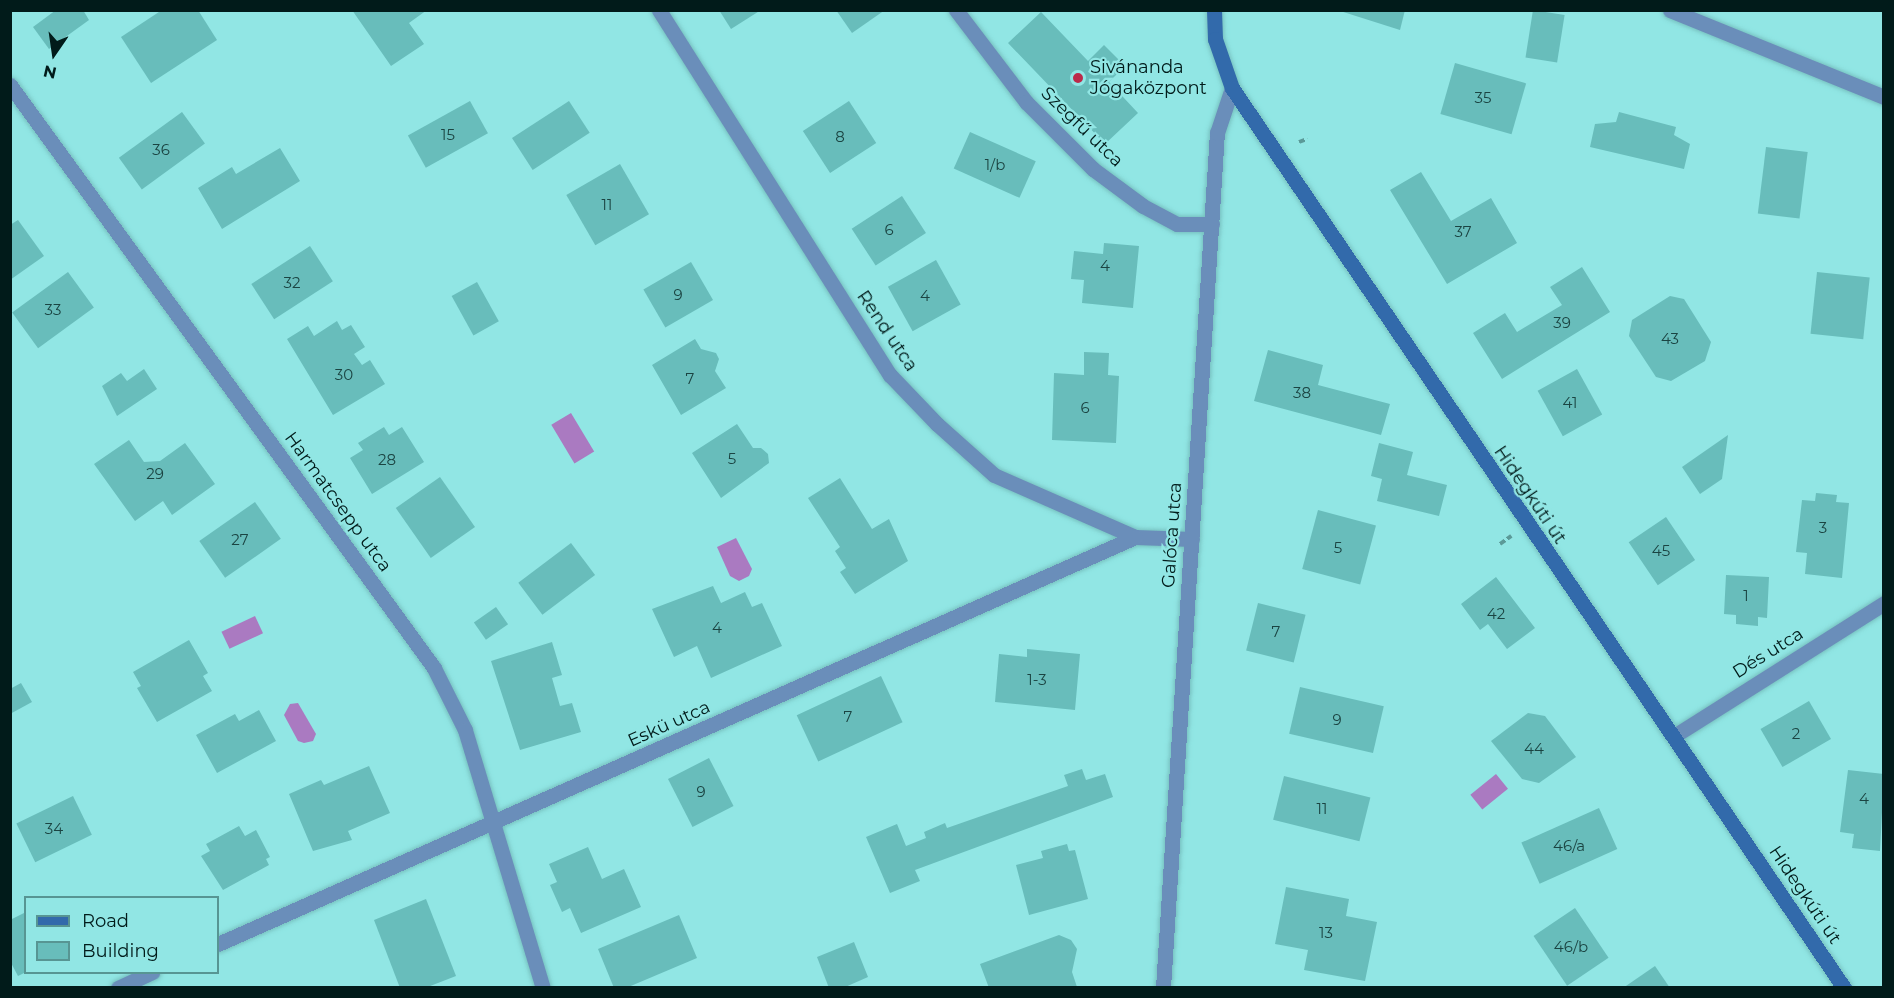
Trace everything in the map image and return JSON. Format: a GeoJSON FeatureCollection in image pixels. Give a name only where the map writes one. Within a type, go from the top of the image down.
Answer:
{"type":"FeatureCollection","features":[{"type":"Feature","properties":{"kind":"main road","name":"Hidegkúti út"},"geometry":{"type":"LineString","coordinates":[[1214,10],[1215,39],[1232,88],[1527,526],[1674,736],[1844,987]]}},
{"type":"Feature","properties":{"kind":"street","name":"Rend utca"},"geometry":{"type":"LineString","coordinates":[[659,10],[890,375],[937,424],[994,475],[1135,537],[1192,539]]}},
{"type":"Feature","properties":{"kind":"street","name":"Szegfű utca"},"geometry":{"type":"LineString","coordinates":[[956,10],[1026,102],[1093,169],[1143,206],[1176,224],[1212,224]]}},
{"type":"Feature","properties":{"kind":"street"},"geometry":{"type":"LineString","coordinates":[[1670,10],[1884,97]]}},
{"type":"Feature","properties":{"kind":"street","name":"Harmatcsepp utca"},"geometry":{"type":"LineString","coordinates":[[10,85],[435,668],[465,730],[543,987]]}},
{"type":"Feature","properties":{"kind":"street","name":"Galóca utca"},"geometry":{"type":"LineString","coordinates":[[1163,987],[1218,133],[1232,88]]}},
{"type":"Feature","properties":{"kind":"street","name":"Eskü utca"},"geometry":{"type":"LineString","coordinates":[[219,944],[494,824],[1135,537]]}},
{"type":"Feature","properties":{"kind":"street","name":"Dés utca"},"geometry":{"type":"LineString","coordinates":[[1674,736],[1884,603]]}},
{"type":"Feature","properties":{"kind":"street"},"geometry":{"type":"LineString","coordinates":[[118,987],[148,974]]}},
{"type":"Feature","properties":{"kind":"path"},"geometry":{"type":"LineString","coordinates":[[1299,142],[1307,139]]}},
{"type":"Feature","properties":{"kind":"path"},"geometry":{"type":"LineString","coordinates":[[1500,544],[1512,536]]}},
{"type":"Feature","properties":{"kind":"shaded area"},"geometry":{"type":"Polygon","coordinates":[[[571,413],[594,452],[574,463],[551,425],[571,413]]]}},
{"type":"Feature","properties":{"kind":"shaded area"},"geometry":{"type":"Polygon","coordinates":[[[736,538],[752,569],[749,576],[739,581],[730,576],[717,547],[736,538]]]}},
{"type":"Feature","properties":{"kind":"shaded area"},"geometry":{"type":"Polygon","coordinates":[[[255,616],[263,633],[229,649],[221,632],[255,616]]]}},
{"type":"Feature","properties":{"kind":"shaded area"},"geometry":{"type":"Polygon","coordinates":[[[298,703],[316,734],[313,741],[304,743],[298,741],[284,715],[290,704],[298,703]]]}},
{"type":"Feature","properties":{"kind":"shaded area"},"geometry":{"type":"Polygon","coordinates":[[[1496,774],[1508,789],[1482,810],[1470,795],[1496,774]]]}},
{"type":"Feature","properties":{"kind":"building"},"geometry":{"type":"Polygon","coordinates":[[[56,10],[83,10],[89,20],[49,49],[33,27],[56,10]]]}},
{"type":"Feature","properties":{"kind":"building"},"geometry":{"type":"Polygon","coordinates":[[[162,10],[198,10],[217,40],[151,83],[121,37],[162,10]]]}},
{"type":"Feature","properties":{"kind":"building"},"geometry":{"type":"Polygon","coordinates":[[[352,10],[427,10],[409,23],[424,44],[391,66],[352,10]]]}},
{"type":"Feature","properties":{"kind":"building"},"geometry":{"type":"Polygon","coordinates":[[[719,10],[761,10],[731,29],[719,10]]]}},
{"type":"Feature","properties":{"kind":"building"},"geometry":{"type":"Polygon","coordinates":[[[836,10],[885,10],[852,33],[836,10]]]}},
{"type":"Feature","properties":{"kind":"building"},"geometry":{"type":"Polygon","coordinates":[[[1337,10],[1405,10],[1400,30],[1337,10]]]}},
{"type":"Feature","properties":{"kind":"building"},"geometry":{"type":"Polygon","coordinates":[[[1533,10],[1565,15],[1557,62],[1525,57],[1533,10]]]}},
{"type":"Feature","properties":{"kind":"building","name":"Sivánanda Jógaközpont"},"geometry":{"type":"Polygon","coordinates":[[[1041,12],[1088,61],[1104,45],[1125,66],[1109,82],[1138,113],[1105,144],[1008,43],[1041,12]]]}},
{"type":"Feature","properties":{"kind":"building"},"geometry":{"type":"Polygon","coordinates":[[[1455,63],[1526,83],[1512,134],[1440,114],[1455,63]]]}},
{"type":"Feature","properties":{"kind":"building"},"geometry":{"type":"Polygon","coordinates":[[[470,101],[488,133],[426,168],[408,135],[470,101]]]}},
{"type":"Feature","properties":{"kind":"building"},"geometry":{"type":"Polygon","coordinates":[[[569,101],[590,133],[533,170],[512,138],[569,101]]]}},
{"type":"Feature","properties":{"kind":"building"},"geometry":{"type":"Polygon","coordinates":[[[849,101],[876,143],[830,173],[803,131],[849,101]]]}},
{"type":"Feature","properties":{"kind":"building"},"geometry":{"type":"Polygon","coordinates":[[[182,112],[205,144],[142,189],[119,158],[182,112]]]}},
{"type":"Feature","properties":{"kind":"building"},"geometry":{"type":"Polygon","coordinates":[[[1619,112],[1676,127],[1674,135],[1690,144],[1684,169],[1590,147],[1595,124],[1616,122],[1619,112]]]}},
{"type":"Feature","properties":{"kind":"building"},"geometry":{"type":"Polygon","coordinates":[[[970,132],[1036,161],[1020,198],[954,169],[970,132]]]}},
{"type":"Feature","properties":{"kind":"building"},"geometry":{"type":"Polygon","coordinates":[[[1766,147],[1808,152],[1800,219],[1758,214],[1766,147]]]}},
{"type":"Feature","properties":{"kind":"building"},"geometry":{"type":"Polygon","coordinates":[[[280,148],[300,181],[222,229],[198,188],[232,167],[236,174],[280,148]]]}},
{"type":"Feature","properties":{"kind":"building"},"geometry":{"type":"Polygon","coordinates":[[[620,164],[649,214],[595,245],[566,195],[620,164]]]}},
{"type":"Feature","properties":{"kind":"building"},"geometry":{"type":"Polygon","coordinates":[[[1421,172],[1451,221],[1491,198],[1517,243],[1447,284],[1390,190],[1421,172]]]}},
{"type":"Feature","properties":{"kind":"building"},"geometry":{"type":"Polygon","coordinates":[[[902,196],[926,233],[876,266],[852,229],[902,196]]]}},
{"type":"Feature","properties":{"kind":"building"},"geometry":{"type":"Polygon","coordinates":[[[18,220],[44,256],[10,280],[10,225],[18,220]]]}},
{"type":"Feature","properties":{"kind":"building"},"geometry":{"type":"Polygon","coordinates":[[[1104,243],[1139,246],[1133,308],[1082,303],[1084,280],[1071,279],[1074,251],[1103,254],[1104,243]]]}},
{"type":"Feature","properties":{"kind":"building"},"geometry":{"type":"Polygon","coordinates":[[[310,246],[333,281],[274,319],[251,284],[310,246]]]}},
{"type":"Feature","properties":{"kind":"building"},"geometry":{"type":"Polygon","coordinates":[[[936,260],[961,305],[913,331],[888,287],[936,260]]]}},
{"type":"Feature","properties":{"kind":"building"},"geometry":{"type":"Polygon","coordinates":[[[691,262],[713,300],[665,328],[643,290],[691,262]]]}},
{"type":"Feature","properties":{"kind":"building"},"geometry":{"type":"Polygon","coordinates":[[[1582,267],[1610,312],[1502,379],[1473,333],[1505,313],[1517,332],[1562,305],[1550,287],[1582,267]]]}},
{"type":"Feature","properties":{"kind":"building"},"geometry":{"type":"Polygon","coordinates":[[[68,272],[94,308],[38,348],[12,313],[68,272]]]}},
{"type":"Feature","properties":{"kind":"building"},"geometry":{"type":"Polygon","coordinates":[[[1817,272],[1870,278],[1863,339],[1811,334],[1817,272]]]}},
{"type":"Feature","properties":{"kind":"building"},"geometry":{"type":"Polygon","coordinates":[[[477,282],[499,321],[473,335],[452,296],[477,282]]]}},
{"type":"Feature","properties":{"kind":"building"},"geometry":{"type":"Polygon","coordinates":[[[1670,296],[1684,299],[1711,342],[1705,361],[1671,381],[1656,377],[1629,336],[1632,320],[1670,296]]]}},
{"type":"Feature","properties":{"kind":"building"},"geometry":{"type":"Polygon","coordinates":[[[337,321],[342,330],[351,325],[365,347],[354,354],[362,365],[370,360],[385,384],[333,415],[287,339],[308,326],[314,336],[337,321]]]}},
{"type":"Feature","properties":{"kind":"building"},"geometry":{"type":"Polygon","coordinates":[[[695,339],[701,349],[716,353],[719,359],[715,371],[726,388],[681,415],[652,365],[695,339]]]}},
{"type":"Feature","properties":{"kind":"building"},"geometry":{"type":"Polygon","coordinates":[[[1268,350],[1323,365],[1318,385],[1390,404],[1381,435],[1254,401],[1268,350]]]}},
{"type":"Feature","properties":{"kind":"building"},"geometry":{"type":"Polygon","coordinates":[[[1084,352],[1109,353],[1108,375],[1119,376],[1116,443],[1052,440],[1054,373],[1084,375],[1084,352]]]}},
{"type":"Feature","properties":{"kind":"building"},"geometry":{"type":"Polygon","coordinates":[[[144,369],[157,389],[117,416],[102,386],[121,373],[127,381],[144,369]]]}},
{"type":"Feature","properties":{"kind":"building"},"geometry":{"type":"Polygon","coordinates":[[[1577,369],[1602,414],[1563,436],[1538,391],[1577,369]]]}},
{"type":"Feature","properties":{"kind":"building"},"geometry":{"type":"Polygon","coordinates":[[[737,424],[753,448],[761,448],[768,454],[769,463],[721,498],[692,453],[737,424]]]}},
{"type":"Feature","properties":{"kind":"building"},"geometry":{"type":"Polygon","coordinates":[[[384,427],[389,435],[402,427],[424,462],[372,494],[350,458],[363,450],[358,443],[384,427]]]}},
{"type":"Feature","properties":{"kind":"building"},"geometry":{"type":"Polygon","coordinates":[[[1728,435],[1722,479],[1700,494],[1682,467],[1728,435]]]}},
{"type":"Feature","properties":{"kind":"building"},"geometry":{"type":"Polygon","coordinates":[[[129,440],[144,462],[160,461],[185,443],[215,484],[172,515],[163,501],[135,521],[94,464],[129,440]]]}},
{"type":"Feature","properties":{"kind":"building"},"geometry":{"type":"Polygon","coordinates":[[[1379,443],[1413,452],[1407,475],[1447,485],[1439,516],[1377,501],[1382,479],[1371,476],[1379,443]]]}},
{"type":"Feature","properties":{"kind":"building"},"geometry":{"type":"Polygon","coordinates":[[[440,477],[475,527],[431,558],[396,508],[440,477]]]}},
{"type":"Feature","properties":{"kind":"building"},"geometry":{"type":"Polygon","coordinates":[[[840,478],[872,529],[889,519],[908,561],[855,594],[840,572],[846,568],[835,551],[840,547],[808,498],[840,478]]]}},
{"type":"Feature","properties":{"kind":"building"},"geometry":{"type":"Polygon","coordinates":[[[1816,493],[1837,495],[1836,502],[1849,503],[1842,578],[1805,574],[1807,553],[1796,552],[1802,500],[1815,501],[1816,493]]]}},
{"type":"Feature","properties":{"kind":"building"},"geometry":{"type":"Polygon","coordinates":[[[255,502],[281,539],[225,578],[199,541],[255,502]]]}},
{"type":"Feature","properties":{"kind":"building"},"geometry":{"type":"Polygon","coordinates":[[[1318,510],[1376,526],[1360,584],[1302,569],[1318,510]]]}},
{"type":"Feature","properties":{"kind":"building"},"geometry":{"type":"Polygon","coordinates":[[[1666,517],[1695,560],[1658,585],[1629,542],[1666,517]]]}},
{"type":"Feature","properties":{"kind":"building"},"geometry":{"type":"Polygon","coordinates":[[[571,543],[595,575],[542,615],[518,583],[571,543]]]}},
{"type":"Feature","properties":{"kind":"building"},"geometry":{"type":"Polygon","coordinates":[[[1726,575],[1769,577],[1767,618],[1758,617],[1758,626],[1736,624],[1736,615],[1724,614],[1726,575]]]}},
{"type":"Feature","properties":{"kind":"building"},"geometry":{"type":"Polygon","coordinates":[[[1496,577],[1535,628],[1507,649],[1488,624],[1480,630],[1461,604],[1496,577]]]}},
{"type":"Feature","properties":{"kind":"building"},"geometry":{"type":"Polygon","coordinates":[[[713,586],[721,603],[745,592],[752,607],[762,603],[782,646],[711,678],[697,646],[674,657],[652,609],[713,586]]]}},
{"type":"Feature","properties":{"kind":"building"},"geometry":{"type":"Polygon","coordinates":[[[1258,603],[1306,615],[1294,662],[1246,651],[1258,603]]]}},
{"type":"Feature","properties":{"kind":"building"},"geometry":{"type":"Polygon","coordinates":[[[496,607],[508,624],[486,640],[474,622],[496,607]]]}},
{"type":"Feature","properties":{"kind":"building"},"geometry":{"type":"Polygon","coordinates":[[[189,640],[208,673],[203,676],[212,691],[157,722],[137,688],[141,686],[133,672],[189,640]]]}},
{"type":"Feature","properties":{"kind":"building"},"geometry":{"type":"Polygon","coordinates":[[[552,642],[562,675],[552,678],[560,706],[572,703],[581,732],[520,750],[491,661],[552,642]]]}},
{"type":"Feature","properties":{"kind":"building"},"geometry":{"type":"Polygon","coordinates":[[[1027,649],[1080,654],[1075,710],[995,702],[999,654],[1027,657],[1027,649]]]}},
{"type":"Feature","properties":{"kind":"building"},"geometry":{"type":"Polygon","coordinates":[[[881,676],[903,722],[818,762],[797,715],[881,676]]]}},
{"type":"Feature","properties":{"kind":"building"},"geometry":{"type":"Polygon","coordinates":[[[21,683],[32,702],[10,714],[10,689],[21,683]]]}},
{"type":"Feature","properties":{"kind":"building"},"geometry":{"type":"Polygon","coordinates":[[[1300,687],[1384,706],[1373,753],[1289,734],[1300,687]]]}},
{"type":"Feature","properties":{"kind":"building"},"geometry":{"type":"Polygon","coordinates":[[[1809,701],[1831,739],[1783,767],[1761,729],[1809,701]]]}},
{"type":"Feature","properties":{"kind":"building"},"geometry":{"type":"Polygon","coordinates":[[[259,710],[276,741],[217,773],[196,735],[235,714],[239,721],[259,710]]]}},
{"type":"Feature","properties":{"kind":"building"},"geometry":{"type":"Polygon","coordinates":[[[1528,713],[1545,716],[1576,757],[1539,783],[1522,779],[1491,741],[1528,713]]]}},
{"type":"Feature","properties":{"kind":"building"},"geometry":{"type":"Polygon","coordinates":[[[709,758],[734,806],[693,827],[668,779],[709,758]]]}},
{"type":"Feature","properties":{"kind":"building"},"geometry":{"type":"Polygon","coordinates":[[[369,766],[390,813],[348,831],[352,840],[313,851],[289,794],[321,780],[324,785],[369,766]]]}},
{"type":"Feature","properties":{"kind":"building"},"geometry":{"type":"Polygon","coordinates":[[[1082,769],[1086,780],[1105,774],[1113,797],[915,870],[920,881],[890,893],[866,837],[897,824],[906,846],[926,838],[924,832],[945,823],[947,828],[1068,786],[1064,775],[1082,769]]]}},
{"type":"Feature","properties":{"kind":"building"},"geometry":{"type":"Polygon","coordinates":[[[1848,770],[1884,774],[1880,851],[1852,848],[1854,834],[1840,832],[1848,770]]]}},
{"type":"Feature","properties":{"kind":"building"},"geometry":{"type":"Polygon","coordinates":[[[1284,776],[1370,798],[1359,841],[1273,820],[1284,776]]]}},
{"type":"Feature","properties":{"kind":"building"},"geometry":{"type":"Polygon","coordinates":[[[73,796],[92,835],[35,862],[16,824],[73,796]]]}},
{"type":"Feature","properties":{"kind":"building"},"geometry":{"type":"Polygon","coordinates":[[[1599,808],[1617,849],[1540,884],[1521,843],[1599,808]]]}},
{"type":"Feature","properties":{"kind":"building"},"geometry":{"type":"Polygon","coordinates":[[[239,826],[245,836],[256,830],[270,857],[266,859],[269,865],[223,890],[201,856],[210,851],[206,844],[239,826]]]}},
{"type":"Feature","properties":{"kind":"building"},"geometry":{"type":"Polygon","coordinates":[[[1067,844],[1069,851],[1075,850],[1088,899],[1029,915],[1016,865],[1043,858],[1041,851],[1067,844]]]}},
{"type":"Feature","properties":{"kind":"building"},"geometry":{"type":"Polygon","coordinates":[[[588,847],[602,879],[624,869],[641,907],[581,933],[570,908],[562,912],[550,885],[557,882],[549,864],[588,847]]]}},
{"type":"Feature","properties":{"kind":"building"},"geometry":{"type":"Polygon","coordinates":[[[1286,887],[1349,899],[1346,916],[1377,922],[1365,981],[1304,970],[1308,950],[1275,944],[1286,887]]]}},
{"type":"Feature","properties":{"kind":"building"},"geometry":{"type":"Polygon","coordinates":[[[426,899],[456,976],[425,988],[400,988],[374,920],[426,899]]]}},
{"type":"Feature","properties":{"kind":"building"},"geometry":{"type":"Polygon","coordinates":[[[1575,908],[1609,958],[1567,986],[1534,936],[1575,908]]]}},
{"type":"Feature","properties":{"kind":"building"},"geometry":{"type":"Polygon","coordinates":[[[24,913],[24,973],[18,976],[10,961],[10,920],[24,913]]]}},
{"type":"Feature","properties":{"kind":"building"},"geometry":{"type":"Polygon","coordinates":[[[679,915],[697,958],[626,988],[614,988],[598,949],[679,915]]]}},
{"type":"Feature","properties":{"kind":"building"},"geometry":{"type":"Polygon","coordinates":[[[1059,935],[1071,940],[1077,949],[1072,972],[1077,987],[989,988],[980,964],[1059,935]]]}},
{"type":"Feature","properties":{"kind":"building"},"geometry":{"type":"Polygon","coordinates":[[[854,942],[868,977],[843,988],[829,988],[817,957],[854,942]]]}},
{"type":"Feature","properties":{"kind":"building"},"geometry":{"type":"Polygon","coordinates":[[[1655,966],[1670,988],[1623,988],[1655,966]]]}},
{"type":"Feature","properties":{"kind":"place","name":"Sivánanda Jógaközpont"},"geometry":{"type":"Point","coordinates":[1078,78]}}]}
